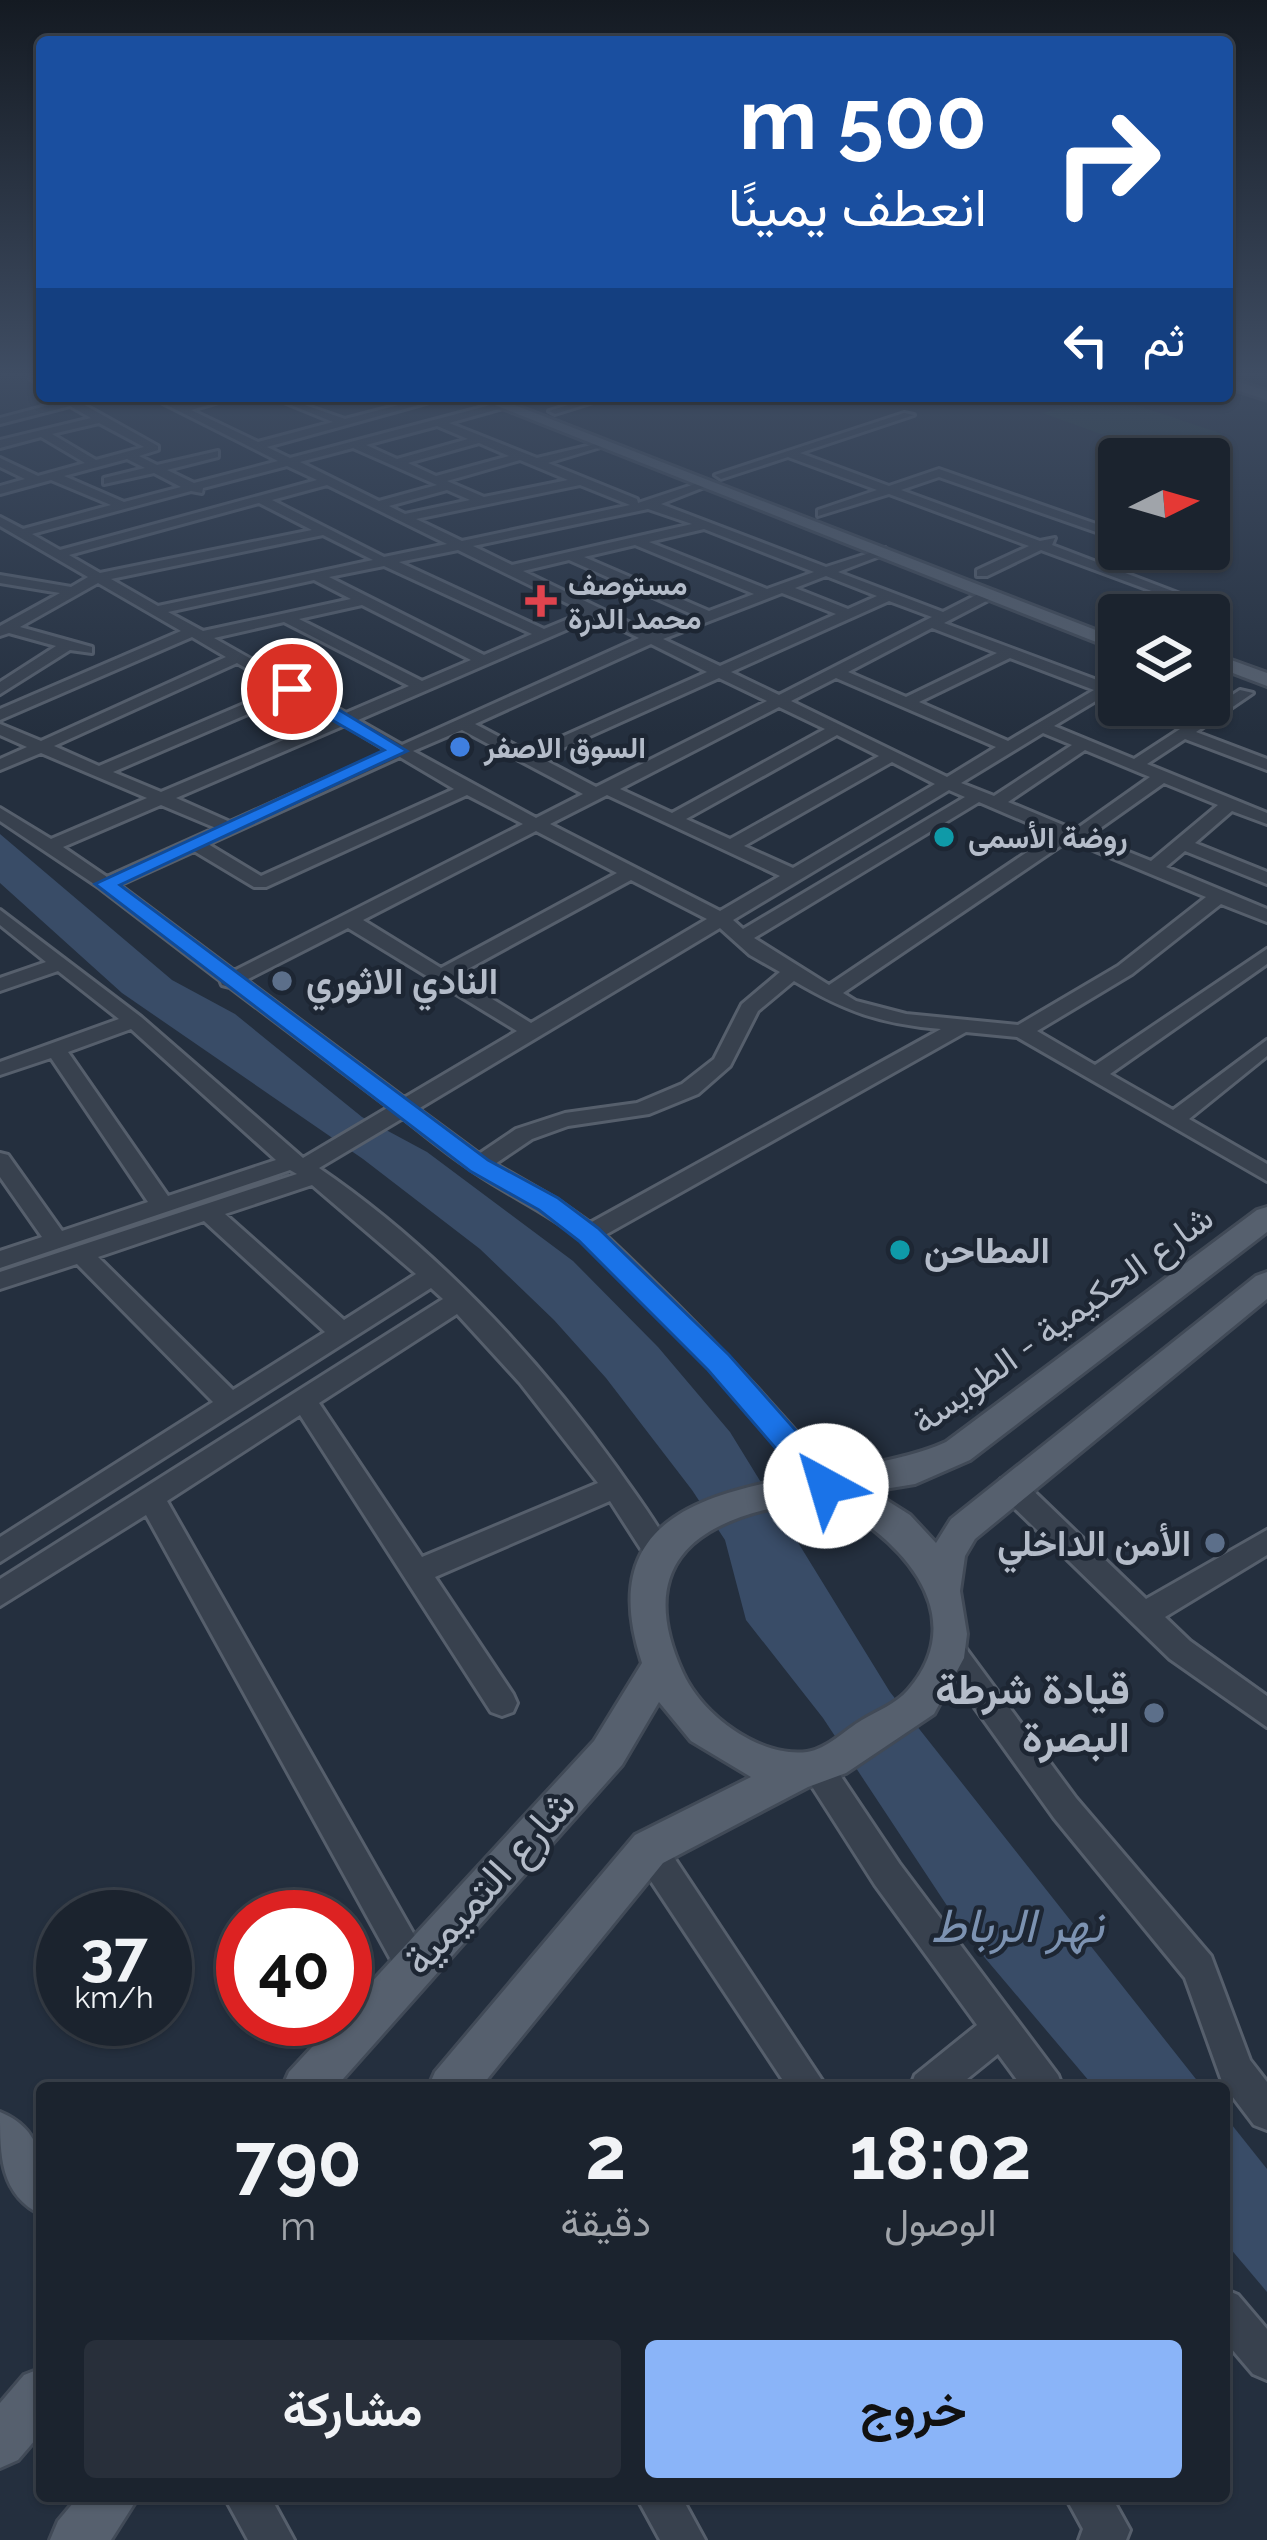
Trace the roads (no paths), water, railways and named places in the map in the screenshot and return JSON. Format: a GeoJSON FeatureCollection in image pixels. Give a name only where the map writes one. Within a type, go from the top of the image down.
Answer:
{"type":"FeatureCollection","features":[{"type":"Feature","properties":{"kind":"main road"},"geometry":{"type":"LineString","coordinates":[[737,497],[1098,637]]}},
{"type":"Feature","properties":{"kind":"main road"},"geometry":{"type":"LineString","coordinates":[[776,497],[1098,616]]}},
{"type":"Feature","properties":{"kind":"main road"},"geometry":{"type":"LineString","coordinates":[[1230,666],[1267,680]]}},
{"type":"Feature","properties":{"kind":"main road"},"geometry":{"type":"LineString","coordinates":[[1230,687],[1267,701]]}},
{"type":"Feature","properties":{"kind":"main road","name":"شارع الحكيمية - الطويسة"},"geometry":{"type":"LineString","coordinates":[[826,1486],[915,1471],[958,1451],[1267,1217]]}},
{"type":"Feature","properties":{"kind":"main road"},"geometry":{"type":"LineString","coordinates":[[456,2082],[649,1849],[819,1764],[918,1706],[934,1684],[948,1647],[944,1587],[948,1554],[963,1529],[1267,1282]]}},
{"type":"Feature","properties":{"kind":"main road"},"geometry":{"type":"LineString","coordinates":[[819,1764],[749,1756],[713,1736],[684,1708],[649,1635],[649,1588],[671,1539],[740,1500],[783,1489],[826,1486],[866,1503],[902,1528],[944,1587]]}},
{"type":"Feature","properties":{"kind":"main road","name":"شارع التميمية"},"geometry":{"type":"LineString","coordinates":[[310,2082],[608,1753],[660,1666]]}},
{"type":"Feature","properties":{"kind":"main road"},"geometry":{"type":"LineString","coordinates":[[0,2442],[36,2399]]}},
{"type":"Feature","properties":{"kind":"main road"},"geometry":{"type":"LineString","coordinates":[[76,2540],[108,2502]]}},
{"type":"Feature","properties":{"kind":"street"},"geometry":{"type":"LineString","coordinates":[[101,497],[123,506]]}},
{"type":"Feature","properties":{"kind":"street"},"geometry":{"type":"LineString","coordinates":[[22,533],[158,497]]}},
{"type":"Feature","properties":{"kind":"street"},"geometry":{"type":"LineString","coordinates":[[210,497],[228,507]]}},
{"type":"Feature","properties":{"kind":"street"},"geometry":{"type":"LineString","coordinates":[[59,554],[269,497]]}},
{"type":"Feature","properties":{"kind":"street"},"geometry":{"type":"LineString","coordinates":[[359,497],[947,783],[1267,916]]}},
{"type":"Feature","properties":{"kind":"street"},"geometry":{"type":"LineString","coordinates":[[377,505],[402,497]]}},
{"type":"Feature","properties":{"kind":"street"},"geometry":{"type":"LineString","coordinates":[[472,497],[482,501]]}},
{"type":"Feature","properties":{"kind":"street"},"geometry":{"type":"LineString","coordinates":[[404,518],[503,497]]}},
{"type":"Feature","properties":{"kind":"street"},"geometry":{"type":"LineString","coordinates":[[620,497],[633,502]]}},
{"type":"Feature","properties":{"kind":"street"},"geometry":{"type":"LineString","coordinates":[[153,607],[651,497]]}},
{"type":"Feature","properties":{"kind":"street"},"geometry":{"type":"LineString","coordinates":[[456,543],[651,504],[667,497]]}},
{"type":"Feature","properties":{"kind":"street"},"geometry":{"type":"LineString","coordinates":[[821,513],[866,497]]}},
{"type":"Feature","properties":{"kind":"street"},"geometry":{"type":"LineString","coordinates":[[908,497],[1173,594]]}},
{"type":"Feature","properties":{"kind":"street"},"geometry":{"type":"LineString","coordinates":[[1005,497],[1098,529]]}},
{"type":"Feature","properties":{"kind":"street"},"geometry":{"type":"LineString","coordinates":[[260,499],[544,634]]}},
{"type":"Feature","properties":{"kind":"street"},"geometry":{"type":"LineString","coordinates":[[651,504],[888,596],[1010,653],[1098,681]]}},
{"type":"Feature","properties":{"kind":"street"},"geometry":{"type":"LineString","coordinates":[[196,516],[216,526]]}},
{"type":"Feature","properties":{"kind":"street"},"geometry":{"type":"LineString","coordinates":[[0,520],[466,789],[720,918],[741,938],[828,994],[875,1013],[1022,1031],[1173,1121],[1261,1162]]}},
{"type":"Feature","properties":{"kind":"street"},"geometry":{"type":"LineString","coordinates":[[510,570],[705,525]]}},
{"type":"Feature","properties":{"kind":"street"},"geometry":{"type":"LineString","coordinates":[[982,573],[1087,526]]}},
{"type":"Feature","properties":{"kind":"street"},"geometry":{"type":"LineString","coordinates":[[4,630],[99,577],[326,531]]}},
{"type":"Feature","properties":{"kind":"street"},"geometry":{"type":"LineString","coordinates":[[236,536],[255,545]]}},
{"type":"Feature","properties":{"kind":"street"},"geometry":{"type":"LineString","coordinates":[[636,541],[847,614]]}},
{"type":"Feature","properties":{"kind":"street"},"geometry":{"type":"LineString","coordinates":[[106,884],[652,638],[880,551]]}},
{"type":"Feature","properties":{"kind":"street"},"geometry":{"type":"LineString","coordinates":[[570,556],[706,615]]}},
{"type":"Feature","properties":{"kind":"street"},"geometry":{"type":"LineString","coordinates":[[153,607],[318,577],[383,559]]}},
{"type":"Feature","properties":{"kind":"street"},"geometry":{"type":"LineString","coordinates":[[318,577],[483,660]]}},
{"type":"Feature","properties":{"kind":"street"},"geometry":{"type":"LineString","coordinates":[[0,578],[72,591]]}},
{"type":"Feature","properties":{"kind":"street"},"geometry":{"type":"LineString","coordinates":[[229,981],[989,594]]}},
{"type":"Feature","properties":{"kind":"street"},"geometry":{"type":"LineString","coordinates":[[528,758],[888,596]]}},
{"type":"Feature","properties":{"kind":"street"},"geometry":{"type":"LineString","coordinates":[[4,710],[198,634],[361,601]]}},
{"type":"Feature","properties":{"kind":"street"},"geometry":{"type":"LineString","coordinates":[[50,846],[596,612]]}},
{"type":"Feature","properties":{"kind":"street"},"geometry":{"type":"LineString","coordinates":[[286,617],[420,686]]}},
{"type":"Feature","properties":{"kind":"street"},"geometry":{"type":"LineString","coordinates":[[4,630],[87,650]]}},
{"type":"Feature","properties":{"kind":"street"},"geometry":{"type":"LineString","coordinates":[[0,688],[68,645]]}},
{"type":"Feature","properties":{"kind":"street"},"geometry":{"type":"LineString","coordinates":[[907,702],[1010,653]]}},
{"type":"Feature","properties":{"kind":"street"},"geometry":{"type":"LineString","coordinates":[[0,765],[238,658]]}},
{"type":"Feature","properties":{"kind":"street"},"geometry":{"type":"LineString","coordinates":[[836,672],[1009,746]]}},
{"type":"Feature","properties":{"kind":"street"},"geometry":{"type":"LineString","coordinates":[[99,772],[292,689]]}},
{"type":"Feature","properties":{"kind":"street"},"geometry":{"type":"LineString","coordinates":[[1135,765],[1245,692]]}},
{"type":"Feature","properties":{"kind":"street"},"geometry":{"type":"LineString","coordinates":[[0,1281],[208,1212],[308,1166],[1098,693]]}},
{"type":"Feature","properties":{"kind":"street"},"geometry":{"type":"LineString","coordinates":[[461,723],[601,792],[673,819],[793,875]]}},
{"type":"Feature","properties":{"kind":"street"},"geometry":{"type":"LineString","coordinates":[[1042,727],[1267,819]]}},
{"type":"Feature","properties":{"kind":"street"},"geometry":{"type":"LineString","coordinates":[[0,729],[230,829]]}},
{"type":"Feature","properties":{"kind":"street"},"geometry":{"type":"LineString","coordinates":[[673,819],[837,729]]}},
{"type":"Feature","properties":{"kind":"street"},"geometry":{"type":"LineString","coordinates":[[1185,734],[1267,765]]}},
{"type":"Feature","properties":{"kind":"street"},"geometry":{"type":"LineString","coordinates":[[741,938],[1084,744]]}},
{"type":"Feature","properties":{"kind":"street"},"geometry":{"type":"LineString","coordinates":[[730,846],[892,756]]}},
{"type":"Feature","properties":{"kind":"street"},"geometry":{"type":"LineString","coordinates":[[828,994],[1163,776]]}},
{"type":"Feature","properties":{"kind":"street"},"geometry":{"type":"LineString","coordinates":[[195,844],[260,883],[466,789]]}},
{"type":"Feature","properties":{"kind":"street"},"geometry":{"type":"LineString","coordinates":[[1153,869],[1230,804]]}},
{"type":"Feature","properties":{"kind":"street"},"geometry":{"type":"LineString","coordinates":[[0,813],[106,884],[479,1166],[548,1204],[589,1234],[666,1306],[771,1418],[826,1486]]}},
{"type":"Feature","properties":{"kind":"street"},"geometry":{"type":"LineString","coordinates":[[1183,844],[1267,879]]}},
{"type":"Feature","properties":{"kind":"street"},"geometry":{"type":"LineString","coordinates":[[441,976],[630,873]]}},
{"type":"Feature","properties":{"kind":"street"},"geometry":{"type":"LineString","coordinates":[[1022,1031],[1125,970],[1219,896]]}},
{"type":"Feature","properties":{"kind":"street"},"geometry":{"type":"LineString","coordinates":[[0,916],[134,1021],[435,1274],[618,1486],[671,1539]]}},
{"type":"Feature","properties":{"kind":"street"},"geometry":{"type":"LineString","coordinates":[[349,920],[532,1032]]}},
{"type":"Feature","properties":{"kind":"street"},"geometry":{"type":"LineString","coordinates":[[1096,1074],[1267,955]]}},
{"type":"Feature","properties":{"kind":"street"},"geometry":{"type":"LineString","coordinates":[[0,985],[59,964]]}},
{"type":"Feature","properties":{"kind":"street"},"geometry":{"type":"LineString","coordinates":[[479,1166],[524,1134],[565,1120],[641,1109],[690,1089],[723,1062],[749,1008],[791,973]]}},
{"type":"Feature","properties":{"kind":"street"},"geometry":{"type":"LineString","coordinates":[[0,1070],[134,1021]]}},
{"type":"Feature","properties":{"kind":"street"},"geometry":{"type":"LineString","coordinates":[[589,1234],[962,1026]]}},
{"type":"Feature","properties":{"kind":"street"},"geometry":{"type":"LineString","coordinates":[[1173,1121],[1267,1046]]}},
{"type":"Feature","properties":{"kind":"street"},"geometry":{"type":"LineString","coordinates":[[56,1049],[163,1206]]}},
{"type":"Feature","properties":{"kind":"street"},"geometry":{"type":"LineString","coordinates":[[0,1160],[57,1241]]}},
{"type":"Feature","properties":{"kind":"street"},"geometry":{"type":"LineString","coordinates":[[0,1260],[163,1206],[308,1166]]}},
{"type":"Feature","properties":{"kind":"street"},"geometry":{"type":"LineString","coordinates":[[208,1212],[343,1334]]}},
{"type":"Feature","properties":{"kind":"street"},"geometry":{"type":"LineString","coordinates":[[81,1254],[231,1405]]}},
{"type":"Feature","properties":{"kind":"street"},"geometry":{"type":"LineString","coordinates":[[0,1551],[435,1274]]}},
{"type":"Feature","properties":{"kind":"street"},"geometry":{"type":"LineString","coordinates":[[0,1594],[460,1300]]}},
{"type":"Feature","properties":{"kind":"street"},"geometry":{"type":"LineString","coordinates":[[304,1400],[502,1703]]}},
{"type":"Feature","properties":{"kind":"street"},"geometry":{"type":"LineString","coordinates":[[417,1572],[618,1486]]}},
{"type":"Feature","properties":{"kind":"street"},"geometry":{"type":"LineString","coordinates":[[1011,1487],[1180,1650],[1267,1714]]}},
{"type":"Feature","properties":{"kind":"street"},"geometry":{"type":"LineString","coordinates":[[151,1498],[412,1966]]}},
{"type":"Feature","properties":{"kind":"street"},"geometry":{"type":"LineString","coordinates":[[1144,1615],[1267,1541]]}},
{"type":"Feature","properties":{"kind":"street"},"geometry":{"type":"LineString","coordinates":[[948,1647],[1065,1808],[1199,1969],[1236,2071],[1267,2113]]}},
{"type":"Feature","properties":{"kind":"street"},"geometry":{"type":"LineString","coordinates":[[819,1764],[999,2030],[1041,2082]]}},
{"type":"Feature","properties":{"kind":"street"},"geometry":{"type":"LineString","coordinates":[[649,1849],[805,2082]]}},
{"type":"Feature","properties":{"kind":"street"},"geometry":{"type":"LineString","coordinates":[[935,2082],[999,2030]]}},
{"type":"Feature","properties":{"kind":"street"},"geometry":{"type":"LineString","coordinates":[[1230,2316],[1267,2360]]}},
{"type":"Feature","properties":{"kind":"street"},"geometry":{"type":"LineString","coordinates":[[249,2502],[273,2540]]}},
{"type":"Feature","properties":{"kind":"street"},"geometry":{"type":"LineString","coordinates":[[661,2502],[684,2540]]}},
{"type":"Feature","properties":{"kind":"street"},"geometry":{"type":"LineString","coordinates":[[1090,2502],[1109,2530],[1100,2540]]}},
{"type":"Feature","properties":{"kind":"water","name":"نهر الرباط"},"geometry":{"type":"Polygon","coordinates":[[[0,834],[172,980],[235,1014],[362,1117],[427,1152],[573,1261],[658,1347],[730,1432],[890,1692],[1198,2082],[1090,2082],[969,1939],[823,1718],[746,1620],[725,1540],[692,1490],[606,1378],[554,1320],[480,1249],[363,1159],[122,993],[0,883],[0,834]]]}},
{"type":"Feature","properties":{"kind":"water"},"geometry":{"type":"Polygon","coordinates":[[[1230,2123],[1267,2169],[1267,2292],[1230,2248],[1230,2123]]]}},
{"type":"Feature","properties":{"kind":"place","name":"مستوصف محمد الدرة"},"geometry":{"type":"Point","coordinates":[541,601]}},
{"type":"Feature","properties":{"kind":"place","name":"السوق الاصفر"},"geometry":{"type":"Point","coordinates":[460,747]}},
{"type":"Feature","properties":{"kind":"place","name":"روضة الأسمى"},"geometry":{"type":"Point","coordinates":[944,837]}},
{"type":"Feature","properties":{"kind":"place","name":"النادي الاثوري"},"geometry":{"type":"Point","coordinates":[282,981]}},
{"type":"Feature","properties":{"kind":"place","name":"المطاحن"},"geometry":{"type":"Point","coordinates":[900,1250]}},
{"type":"Feature","properties":{"kind":"place","name":"الأمن الداخلي"},"geometry":{"type":"Point","coordinates":[1215,1543]}},
{"type":"Feature","properties":{"kind":"place","name":"قيادة شرطة البصرة"},"geometry":{"type":"Point","coordinates":[1154,1713]}}]}
